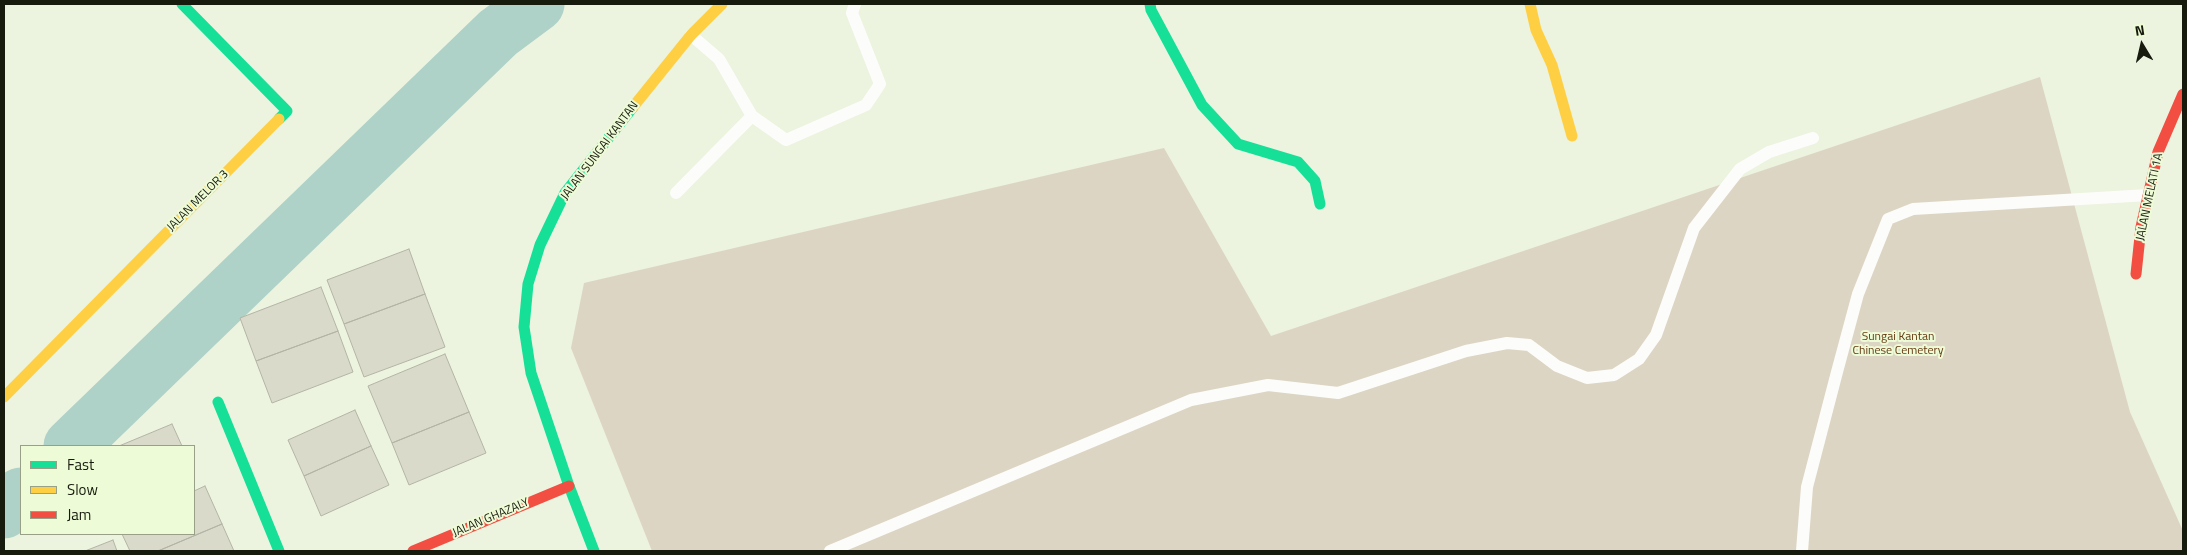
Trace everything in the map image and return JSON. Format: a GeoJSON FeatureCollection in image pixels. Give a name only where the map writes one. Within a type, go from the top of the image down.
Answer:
{"type":"FeatureCollection","features":[{"type":"Feature","properties":{"kind":"street","name":"JALAN MELOR 3"},"geometry":{"type":"LineString","coordinates":[[4,397],[287,111],[182,4]]}},
{"type":"Feature","properties":{"kind":"street","name":"JALAN SUNGAI KANTAN"},"geometry":{"type":"LineString","coordinates":[[594,551],[569,486],[531,373],[524,327],[528,284],[540,246],[565,194],[691,35],[722,4]]}},
{"type":"Feature","properties":{"kind":"street"},"geometry":{"type":"LineString","coordinates":[[1150,4],[1151,10],[1202,105],[1238,144],[1298,162],[1315,182],[1320,204]]}},
{"type":"Feature","properties":{"kind":"street"},"geometry":{"type":"LineString","coordinates":[[1530,4],[1536,30],[1552,64],[1572,136]]}},
{"type":"Feature","properties":{"kind":"street","name":"JALAN MELATI 1A"},"geometry":{"type":"LineString","coordinates":[[2136,274],[2141,227],[2158,152],[2183,94]]}},
{"type":"Feature","properties":{"kind":"street"},"geometry":{"type":"LineString","coordinates":[[218,402],[279,551]]}},
{"type":"Feature","properties":{"kind":"street","name":"JALAN GHAZALY"},"geometry":{"type":"LineString","coordinates":[[413,551],[569,486]]}},
{"type":"Feature","properties":{"kind":"lane"},"geometry":{"type":"LineString","coordinates":[[691,35],[719,59],[752,116],[786,140],[866,104],[880,84],[852,13],[855,4]]}},
{"type":"Feature","properties":{"kind":"lane"},"geometry":{"type":"LineString","coordinates":[[676,193],[752,116]]}},
{"type":"Feature","properties":{"kind":"lane"},"geometry":{"type":"LineString","coordinates":[[830,551],[1191,400],[1268,385],[1338,393],[1466,351],[1507,343],[1529,345],[1557,366],[1587,378],[1614,375],[1639,360],[1656,335],[1694,228],[1740,169],[1769,152],[1813,138]]}},
{"type":"Feature","properties":{"kind":"lane"},"geometry":{"type":"LineString","coordinates":[[1802,551],[1807,488],[1832,391],[1858,294],[1888,220],[1913,209],[2148,195]]}},
{"type":"Feature","properties":{"kind":"green space","name":"Sungai Kantan Chinese Cemetery"},"geometry":{"type":"Polygon","coordinates":[[[2040,77],[2130,412],[2183,531],[2183,551],[652,551],[571,348],[584,283],[1164,148],[1271,336],[2040,77]]]}},
{"type":"Feature","properties":{"kind":"building"},"geometry":{"type":"Polygon","coordinates":[[[409,249],[425,294],[344,324],[327,280],[409,249]]]}},
{"type":"Feature","properties":{"kind":"building"},"geometry":{"type":"Polygon","coordinates":[[[321,287],[338,331],[256,361],[240,318],[321,287]]]}},
{"type":"Feature","properties":{"kind":"building"},"geometry":{"type":"Polygon","coordinates":[[[425,294],[445,347],[364,377],[344,324],[425,294]]]}},
{"type":"Feature","properties":{"kind":"building"},"geometry":{"type":"Polygon","coordinates":[[[338,331],[353,372],[272,403],[256,361],[338,331]]]}},
{"type":"Feature","properties":{"kind":"building"},"geometry":{"type":"Polygon","coordinates":[[[445,354],[469,412],[392,443],[368,386],[445,354]]]}},
{"type":"Feature","properties":{"kind":"building"},"geometry":{"type":"Polygon","coordinates":[[[355,410],[371,446],[304,476],[288,440],[355,410]]]}},
{"type":"Feature","properties":{"kind":"building"},"geometry":{"type":"Polygon","coordinates":[[[469,412],[486,453],[409,485],[392,443],[469,412]]]}},
{"type":"Feature","properties":{"kind":"building"},"geometry":{"type":"Polygon","coordinates":[[[172,424],[182,445],[121,445],[172,424]]]}},
{"type":"Feature","properties":{"kind":"building"},"geometry":{"type":"Polygon","coordinates":[[[371,446],[389,485],[321,516],[304,476],[371,446]]]}},
{"type":"Feature","properties":{"kind":"building"},"geometry":{"type":"Polygon","coordinates":[[[205,486],[222,524],[158,551],[130,551],[122,535],[195,535],[195,491],[205,486]]]}},
{"type":"Feature","properties":{"kind":"building"},"geometry":{"type":"Polygon","coordinates":[[[222,524],[234,551],[158,551],[222,524]]]}},
{"type":"Feature","properties":{"kind":"building"},"geometry":{"type":"Polygon","coordinates":[[[113,540],[117,551],[85,551],[113,540]]]}},
{"type":"Feature","properties":{"kind":"waterway"},"geometry":{"type":"LineString","coordinates":[[72,445],[498,33],[537,4]]}},
{"type":"Feature","properties":{"kind":"waterway"},"geometry":{"type":"LineString","coordinates":[[4,511],[20,496]]}},
{"type":"Feature","properties":{"kind":"traffic: fast"},"geometry":{"type":"LineString","coordinates":[[182,4],[287,111],[279,119]]}},
{"type":"Feature","properties":{"kind":"traffic: fast"},"geometry":{"type":"LineString","coordinates":[[1150,4],[1151,10],[1202,105],[1238,144],[1298,162],[1315,181],[1320,204]]}},
{"type":"Feature","properties":{"kind":"traffic: fast"},"geometry":{"type":"LineString","coordinates":[[594,551],[569,486],[531,373],[524,327],[528,284],[540,245],[565,193],[633,107]]}},
{"type":"Feature","properties":{"kind":"traffic: fast"},"geometry":{"type":"LineString","coordinates":[[218,402],[279,551]]}},
{"type":"Feature","properties":{"kind":"traffic: slow"},"geometry":{"type":"LineString","coordinates":[[633,107],[691,35],[722,4]]}},
{"type":"Feature","properties":{"kind":"traffic: slow"},"geometry":{"type":"LineString","coordinates":[[1530,4],[1536,30],[1552,65],[1572,136]]}},
{"type":"Feature","properties":{"kind":"traffic: slow"},"geometry":{"type":"LineString","coordinates":[[4,397],[279,119]]}},
{"type":"Feature","properties":{"kind":"traffic: jam"},"geometry":{"type":"LineString","coordinates":[[2136,274],[2141,227],[2158,152],[2183,94]]}},
{"type":"Feature","properties":{"kind":"traffic: jam"},"geometry":{"type":"LineString","coordinates":[[413,551],[569,486]]}}]}
